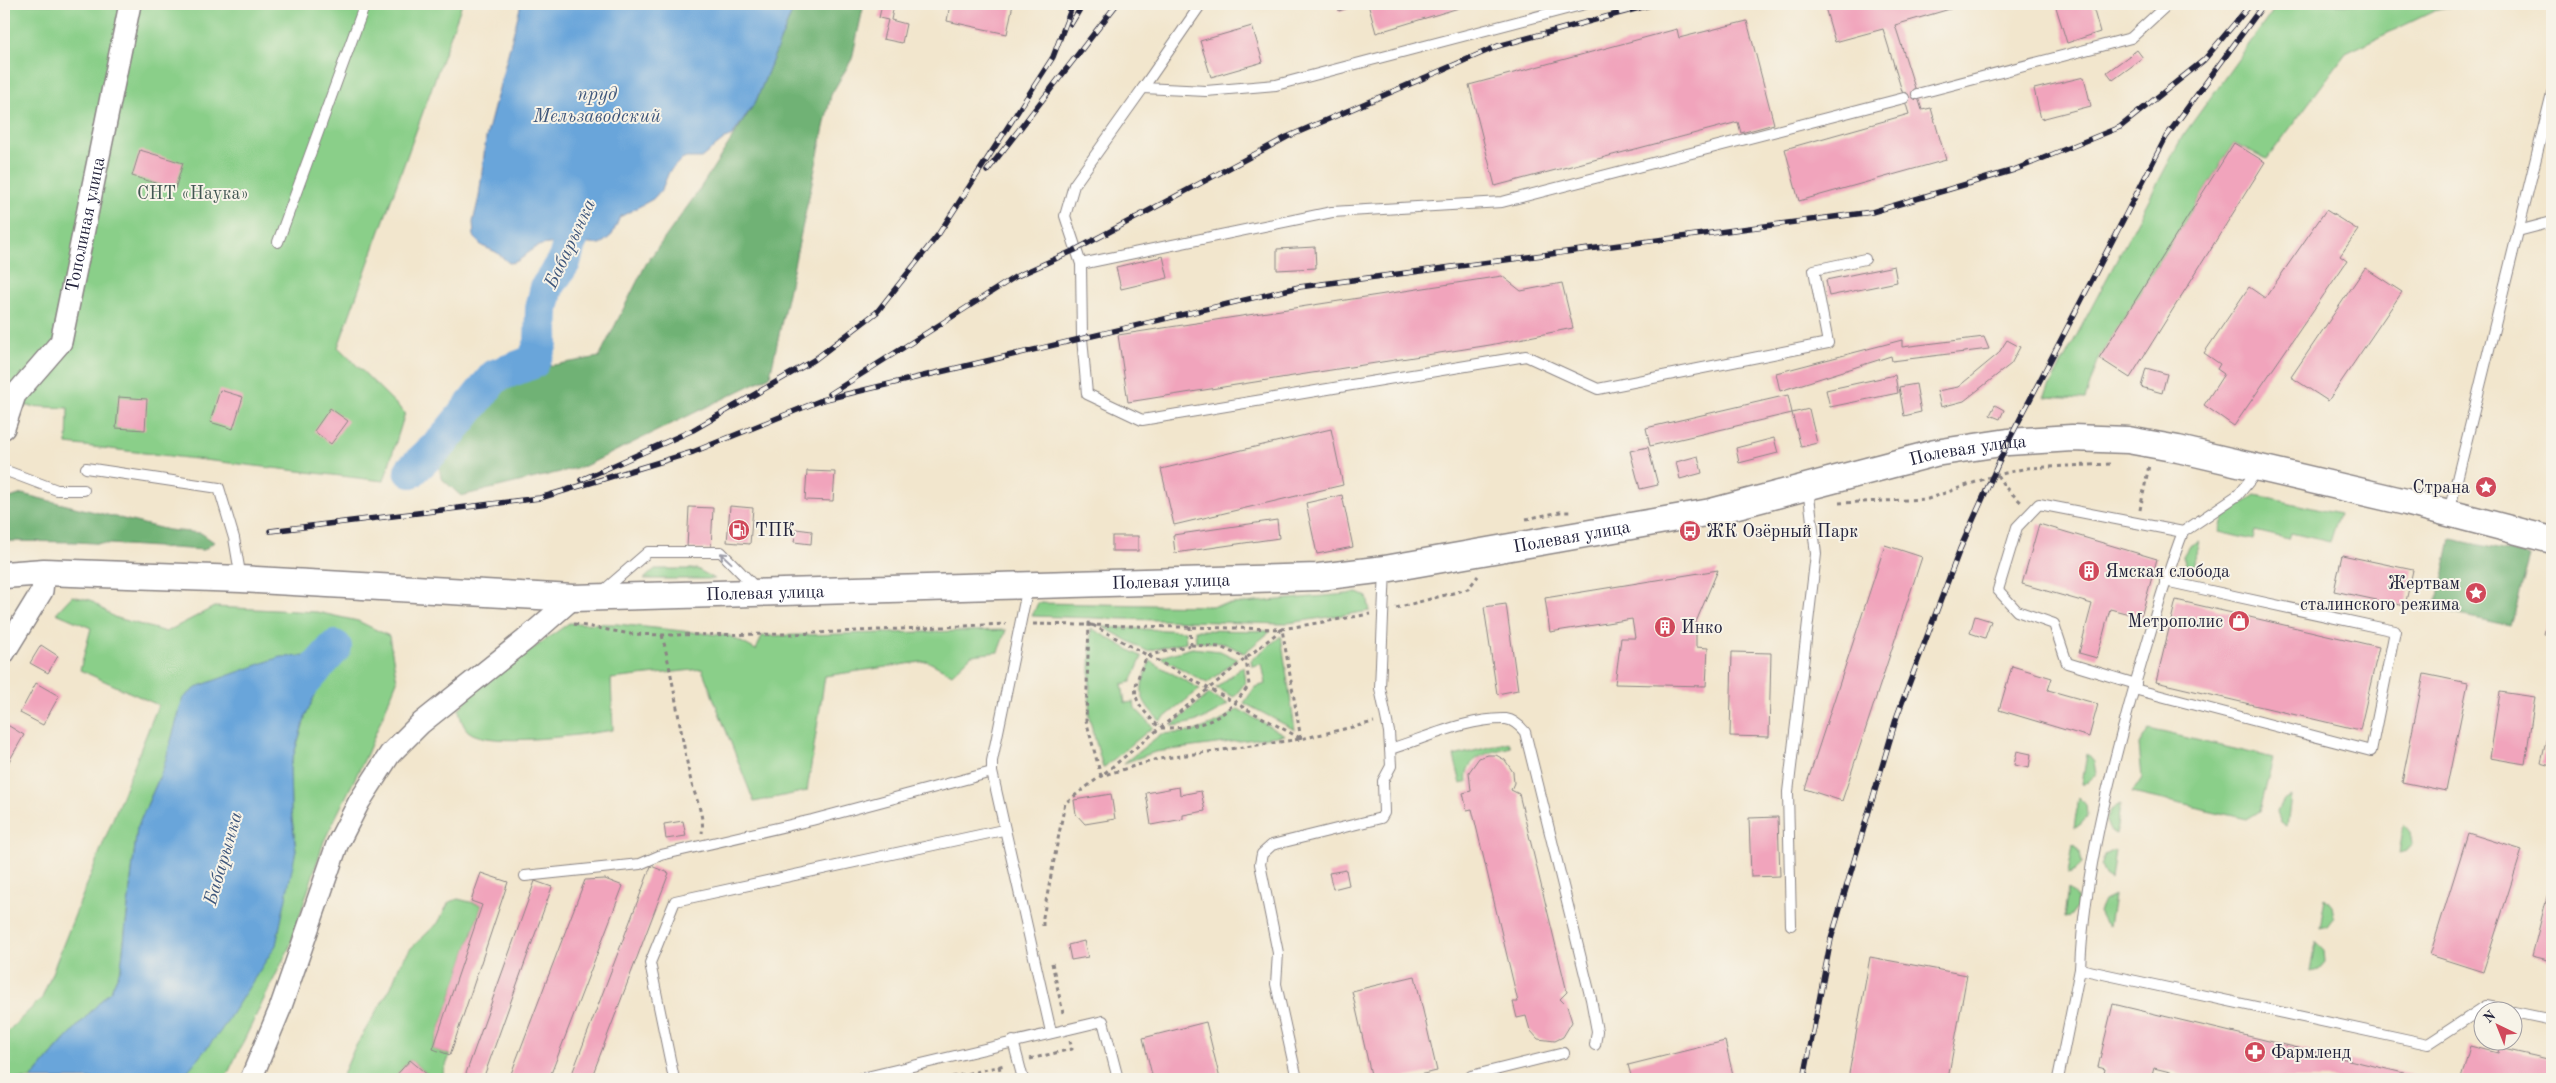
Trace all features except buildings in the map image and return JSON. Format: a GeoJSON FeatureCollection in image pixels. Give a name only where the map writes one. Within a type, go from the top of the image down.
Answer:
{"type":"FeatureCollection","features":[{"type":"Feature","properties":{"kind":"street","name":"Тополиная улица"},"geometry":{"type":"LineString","coordinates":[[4,428],[10,394],[61,342],[130,4]]}},
{"type":"Feature","properties":{"kind":"street","name":"Полевая улица"},"geometry":{"type":"LineString","coordinates":[[4,575],[44,572],[241,578],[585,597],[1319,577],[1385,569],[1711,512],[1935,453],[2008,442],[2072,438],[2128,440],[2260,467],[2552,540]]}},
{"type":"Feature","properties":{"kind":"street"},"geometry":{"type":"LineString","coordinates":[[4,653],[42,591],[44,572]]}},
{"type":"Feature","properties":{"kind":"street"},"geometry":{"type":"LineString","coordinates":[[251,1079],[284,1001],[337,845],[359,802],[390,754],[420,724],[525,640],[585,597]]}},
{"type":"Feature","properties":{"kind":"lane"},"geometry":{"type":"LineString","coordinates":[[278,242],[365,4]]}},
{"type":"Feature","properties":{"kind":"lane"},"geometry":{"type":"LineString","coordinates":[[1201,4],[1074,185],[1065,216],[1081,264],[1082,338],[1087,394],[1142,420],[1526,356],[1598,388],[1828,343],[1814,270],[1865,259]]}},
{"type":"Feature","properties":{"kind":"lane"},"geometry":{"type":"LineString","coordinates":[[1142,88],[1206,91],[1276,85],[1585,4]]}},
{"type":"Feature","properties":{"kind":"lane"},"geometry":{"type":"LineString","coordinates":[[1917,94],[2131,38],[2168,4]]}},
{"type":"Feature","properties":{"kind":"lane"},"geometry":{"type":"LineString","coordinates":[[2448,513],[2552,93]]}},
{"type":"Feature","properties":{"kind":"lane"},"geometry":{"type":"LineString","coordinates":[[1081,264],[1332,212],[1502,202],[1904,98]]}},
{"type":"Feature","properties":{"kind":"lane"},"geometry":{"type":"LineString","coordinates":[[2518,231],[2552,222]]}},
{"type":"Feature","properties":{"kind":"lane"},"geometry":{"type":"LineString","coordinates":[[2058,1079],[2080,968],[2081,934],[2105,798],[2165,581],[2183,532],[2238,494],[2260,467]]}},
{"type":"Feature","properties":{"kind":"lane"},"geometry":{"type":"LineString","coordinates":[[86,468],[219,488],[234,538],[241,578]]}},
{"type":"Feature","properties":{"kind":"lane"},"geometry":{"type":"LineString","coordinates":[[4,470],[57,490],[84,490]]}},
{"type":"Feature","properties":{"kind":"lane"},"geometry":{"type":"LineString","coordinates":[[1791,925],[1788,792],[1816,554],[1808,487]]}},
{"type":"Feature","properties":{"kind":"lane"},"geometry":{"type":"LineString","coordinates":[[2165,581],[2395,631],[2371,751],[2135,686],[2067,662],[2054,624],[2017,611],[1998,590],[2017,527],[2039,504],[2183,532]]}},
{"type":"Feature","properties":{"kind":"lane"},"geometry":{"type":"LineString","coordinates":[[585,597],[648,552],[721,552],[760,593]]}},
{"type":"Feature","properties":{"kind":"lane"},"geometry":{"type":"LineString","coordinates":[[1297,1079],[1276,984],[1278,953],[1260,864],[1262,854],[1272,845],[1381,818],[1384,813],[1383,781],[1391,766],[1380,688],[1385,569]]}},
{"type":"Feature","properties":{"kind":"lane"},"geometry":{"type":"LineString","coordinates":[[1028,586],[992,761],[992,772],[1003,830],[1051,1032]]}},
{"type":"Feature","properties":{"kind":"lane"},"geometry":{"type":"LineString","coordinates":[[1390,749],[1470,724],[1506,719],[1516,723],[1524,732],[1591,998],[1597,1030],[1595,1045]]}},
{"type":"Feature","properties":{"kind":"lane"},"geometry":{"type":"LineString","coordinates":[[525,876],[640,864],[660,855],[812,820],[992,772]]}},
{"type":"Feature","properties":{"kind":"lane"},"geometry":{"type":"LineString","coordinates":[[674,1079],[650,963],[675,901],[1003,830]]}},
{"type":"Feature","properties":{"kind":"lane"},"geometry":{"type":"LineString","coordinates":[[2080,968],[2428,1044],[2474,1014]]}},
{"type":"Feature","properties":{"kind":"lane"},"geometry":{"type":"LineString","coordinates":[[2524,1014],[2552,1020]]}},
{"type":"Feature","properties":{"kind":"lane"},"geometry":{"type":"LineString","coordinates":[[858,1079],[1103,1021],[1118,1079]]}},
{"type":"Feature","properties":{"kind":"lane"},"geometry":{"type":"LineString","coordinates":[[1013,1041],[1023,1079]]}},
{"type":"Feature","properties":{"kind":"lane"},"geometry":{"type":"LineString","coordinates":[[1472,1079],[1471,1076],[1564,1053]]}},
{"type":"Feature","properties":{"kind":"path"},"geometry":{"type":"LineString","coordinates":[[2137,523],[2148,472]]}},
{"type":"Feature","properties":{"kind":"path"},"geometry":{"type":"LineString","coordinates":[[1997,475],[2016,496]]}},
{"type":"Feature","properties":{"kind":"path"},"geometry":{"type":"LineString","coordinates":[[1101,776],[1086,720],[1089,623],[1301,739]]}},
{"type":"Feature","properties":{"kind":"path"},"geometry":{"type":"LineString","coordinates":[[1190,626],[1191,645]]}},
{"type":"Feature","properties":{"kind":"path"},"geometry":{"type":"LineString","coordinates":[[1043,928],[1043,917],[1065,803],[1282,629],[1301,739]]}},
{"type":"Feature","properties":{"kind":"path"},"geometry":{"type":"LineString","coordinates":[[662,635],[672,675],[693,789],[704,825],[700,846]]}},
{"type":"Feature","properties":{"kind":"path"},"geometry":{"type":"LineString","coordinates":[[1191,645],[1220,647],[1246,658],[1249,685],[1236,704],[1215,719],[1190,728],[1160,728],[1138,706],[1135,683],[1148,656],[1191,645]]}},
{"type":"Feature","properties":{"kind":"path"},"geometry":{"type":"LineString","coordinates":[[1101,776],[1158,758],[1301,739],[1385,719]]}},
{"type":"Feature","properties":{"kind":"path"},"geometry":{"type":"LineString","coordinates":[[999,1066],[1002,1079]]}},
{"type":"Feature","properties":{"kind":"green space","name":"СНТ «Наука»"},"geometry":{"type":"Polygon","coordinates":[[[4,4],[462,4],[338,347],[405,413],[384,481],[67,444],[68,408],[4,405],[4,4]]]}},
{"type":"Feature","properties":{"kind":"green space"},"geometry":{"type":"Polygon","coordinates":[[[795,4],[864,4],[852,59],[831,95],[770,376],[585,466],[461,496],[441,478],[438,458],[498,383],[537,368],[599,357],[646,264],[695,196],[756,101],[795,4]]]}},
{"type":"Feature","properties":{"kind":"green space"},"geometry":{"type":"Polygon","coordinates":[[[2278,4],[2465,4],[2434,11],[2346,53],[2267,159],[2234,143],[2099,358],[2085,399],[2044,397],[2182,137],[2278,4]]]}},
{"type":"Feature","properties":{"kind":"green space"},"geometry":{"type":"Polygon","coordinates":[[[22,494],[168,530],[201,533],[214,542],[204,550],[77,542],[4,541],[4,500],[22,494]]]}},
{"type":"Feature","properties":{"kind":"green space"},"geometry":{"type":"Polygon","coordinates":[[[2255,495],[2339,514],[2330,542],[2291,533],[2289,539],[2255,531],[2253,540],[2219,532],[2224,517],[2255,495]]]}},
{"type":"Feature","properties":{"kind":"green space"},"geometry":{"type":"Polygon","coordinates":[[[2451,539],[2530,556],[2511,626],[2436,610],[2451,539]]]}},
{"type":"Feature","properties":{"kind":"green space"},"geometry":{"type":"Polygon","coordinates":[[[2199,541],[2192,571],[2186,567],[2183,556],[2189,546],[2199,541]]]}},
{"type":"Feature","properties":{"kind":"green space"},"geometry":{"type":"Polygon","coordinates":[[[655,569],[697,569],[715,579],[644,579],[655,569]]]}},
{"type":"Feature","properties":{"kind":"green space"},"geometry":{"type":"Polygon","coordinates":[[[1358,593],[1367,597],[1370,611],[1281,624],[1032,616],[1038,603],[1210,606],[1358,593]]]}},
{"type":"Feature","properties":{"kind":"green space"},"geometry":{"type":"Polygon","coordinates":[[[72,596],[90,600],[114,617],[166,632],[214,607],[317,612],[358,621],[389,636],[397,681],[367,754],[324,841],[290,946],[225,1079],[181,1079],[296,850],[291,811],[290,767],[306,715],[326,670],[163,769],[137,828],[121,968],[111,990],[31,1079],[4,1079],[4,1035],[42,998],[158,705],[80,670],[91,628],[56,613],[72,596]]]}},
{"type":"Feature","properties":{"kind":"green space"},"geometry":{"type":"Polygon","coordinates":[[[569,623],[617,624],[730,636],[756,650],[762,636],[1006,630],[998,652],[972,655],[952,674],[927,661],[825,676],[807,791],[754,802],[702,669],[611,679],[613,730],[560,737],[515,740],[479,736],[468,731],[463,723],[459,709],[475,690],[569,623]]]}},
{"type":"Feature","properties":{"kind":"green space"},"geometry":{"type":"Polygon","coordinates":[[[1103,627],[1185,631],[1186,642],[1147,651],[1103,627]]]}},
{"type":"Feature","properties":{"kind":"green space"},"geometry":{"type":"Polygon","coordinates":[[[1091,628],[1142,657],[1131,682],[1122,684],[1125,703],[1134,702],[1135,708],[1153,727],[1103,768],[1089,717],[1091,628]]]}},
{"type":"Feature","properties":{"kind":"green space"},"geometry":{"type":"Polygon","coordinates":[[[1195,630],[1271,631],[1244,653],[1224,643],[1196,642],[1195,630]]]}},
{"type":"Feature","properties":{"kind":"green space"},"geometry":{"type":"Polygon","coordinates":[[[1281,636],[1295,730],[1244,703],[1255,687],[1266,684],[1262,664],[1252,666],[1251,660],[1281,636]]]}},
{"type":"Feature","properties":{"kind":"green space"},"geometry":{"type":"Polygon","coordinates":[[[1192,648],[1220,651],[1237,659],[1207,683],[1160,657],[1192,648]]]}},
{"type":"Feature","properties":{"kind":"green space"},"geometry":{"type":"Polygon","coordinates":[[[1150,661],[1200,689],[1160,721],[1147,706],[1142,694],[1143,680],[1150,661]]]}},
{"type":"Feature","properties":{"kind":"green space"},"geometry":{"type":"Polygon","coordinates":[[[1243,666],[1245,683],[1234,697],[1216,688],[1243,666]]]}},
{"type":"Feature","properties":{"kind":"green space"},"geometry":{"type":"Polygon","coordinates":[[[1209,694],[1228,704],[1201,720],[1171,726],[1209,694]]]}},
{"type":"Feature","properties":{"kind":"green space"},"geometry":{"type":"Polygon","coordinates":[[[1238,709],[1285,735],[1155,752],[1124,763],[1161,734],[1192,732],[1219,722],[1238,709]]]}},
{"type":"Feature","properties":{"kind":"green space"},"geometry":{"type":"Polygon","coordinates":[[[2149,729],[2273,758],[2260,811],[2247,819],[2132,793],[2142,778],[2139,745],[2149,729]]]}},
{"type":"Feature","properties":{"kind":"green space"},"geometry":{"type":"Polygon","coordinates":[[[1509,742],[1511,747],[1488,753],[1474,761],[1467,773],[1467,782],[1461,784],[1454,756],[1509,742]]]}},
{"type":"Feature","properties":{"kind":"green space"},"geometry":{"type":"Polygon","coordinates":[[[2087,754],[2094,762],[2096,774],[2088,782],[2082,784],[2087,754]]]}},
{"type":"Feature","properties":{"kind":"green space"},"geometry":{"type":"Polygon","coordinates":[[[2291,796],[2287,826],[2281,822],[2277,812],[2282,802],[2291,796]]]}},
{"type":"Feature","properties":{"kind":"green space"},"geometry":{"type":"Polygon","coordinates":[[[2079,797],[2086,805],[2087,817],[2080,825],[2074,827],[2079,797]]]}},
{"type":"Feature","properties":{"kind":"green space"},"geometry":{"type":"Polygon","coordinates":[[[2120,804],[2116,834],[2110,831],[2106,821],[2111,810],[2120,804]]]}},
{"type":"Feature","properties":{"kind":"green space"},"geometry":{"type":"Polygon","coordinates":[[[2404,824],[2411,832],[2413,844],[2406,852],[2399,854],[2404,824]]]}},
{"type":"Feature","properties":{"kind":"green space"},"geometry":{"type":"Polygon","coordinates":[[[2073,844],[2080,852],[2082,864],[2074,872],[2068,874],[2073,844]]]}},
{"type":"Feature","properties":{"kind":"green space"},"geometry":{"type":"Polygon","coordinates":[[[2115,850],[2111,880],[2105,876],[2101,866],[2105,855],[2115,850]]]}},
{"type":"Feature","properties":{"kind":"green space"},"geometry":{"type":"Polygon","coordinates":[[[2068,888],[2076,897],[2077,908],[2070,917],[2064,918],[2068,888]]]}},
{"type":"Feature","properties":{"kind":"green space"},"geometry":{"type":"Polygon","coordinates":[[[2114,896],[2109,926],[2104,922],[2099,912],[2104,901],[2114,896]]]}},
{"type":"Feature","properties":{"kind":"green space"},"geometry":{"type":"Polygon","coordinates":[[[2325,898],[2332,906],[2334,917],[2327,926],[2320,928],[2325,898]]]}},
{"type":"Feature","properties":{"kind":"green space"},"geometry":{"type":"Polygon","coordinates":[[[458,899],[482,905],[433,1049],[450,1055],[441,1079],[429,1076],[410,1060],[393,1079],[341,1079],[354,1049],[391,987],[400,964],[411,948],[438,923],[449,902],[458,899]]]}},
{"type":"Feature","properties":{"kind":"green space"},"geometry":{"type":"Polygon","coordinates":[[[2316,942],[2324,950],[2325,962],[2318,970],[2311,972],[2316,942]]]}},
{"type":"Feature","properties":{"kind":"water","name":"пруд Мельзаводский"},"geometry":{"type":"Polygon","coordinates":[[[521,4],[795,4],[756,101],[732,136],[725,139],[701,158],[683,158],[669,172],[662,189],[653,199],[620,217],[612,235],[600,245],[568,243],[542,245],[536,247],[517,261],[509,263],[496,252],[482,246],[474,237],[473,222],[479,197],[486,138],[521,4]]]}},
{"type":"Feature","properties":{"kind":"water"},"geometry":{"type":"Polygon","coordinates":[[[313,656],[326,670],[306,715],[290,767],[291,811],[296,850],[276,945],[220,1032],[181,1079],[31,1079],[111,990],[121,968],[137,828],[163,769],[183,698],[199,686],[280,657],[313,656]]]}},
{"type":"Feature","properties":{"kind":"waterway","name":"Бабарынка"},"geometry":{"type":"LineString","coordinates":[[411,471],[442,442],[495,376],[533,362],[541,343],[542,309],[547,287],[564,262],[569,244],[590,200]]}},
{"type":"Feature","properties":{"kind":"waterway","name":"Бабарынка"},"geometry":{"type":"LineString","coordinates":[[290,698],[335,647]]}},
{"type":"Feature","properties":{"kind":"railway"},"geometry":{"type":"LineString","coordinates":[[581,480],[693,430],[814,360],[877,312],[938,235],[1053,57],[1073,4]]}},
{"type":"Feature","properties":{"kind":"railway"},"geometry":{"type":"LineString","coordinates":[[1071,24],[1083,4]]}},
{"type":"Feature","properties":{"kind":"railway"},"geometry":{"type":"LineString","coordinates":[[987,171],[1117,4]]}},
{"type":"Feature","properties":{"kind":"railway"},"geometry":{"type":"LineString","coordinates":[[830,394],[1015,277],[1075,250],[1287,137],[1498,46],[1654,4]]}},
{"type":"Feature","properties":{"kind":"railway"},"geometry":{"type":"LineString","coordinates":[[270,531],[540,498],[693,452],[822,400],[1299,287],[1872,212],[2014,170],[2120,127],[2204,60],[2251,4]]}},
{"type":"Feature","properties":{"kind":"railway"},"geometry":{"type":"LineString","coordinates":[[1804,1079],[1831,939],[1897,716],[1960,549],[2008,442],[2166,137],[2264,4]]}},
{"type":"Feature","properties":{"kind":"place","name":"Страна"},"geometry":{"type":"Point","coordinates":[2486,487]}},
{"type":"Feature","properties":{"kind":"place","name":"ТПК"},"geometry":{"type":"Point","coordinates":[739,530]}},
{"type":"Feature","properties":{"kind":"place","name":"ЖК Озёрный Парк"},"geometry":{"type":"Point","coordinates":[1690,531]}},
{"type":"Feature","properties":{"kind":"place","name":"Ямская слобода"},"geometry":{"type":"Point","coordinates":[2089,571]}},
{"type":"Feature","properties":{"kind":"place","name":"Жертвам сталинского режима"},"geometry":{"type":"Point","coordinates":[2476,593]}},
{"type":"Feature","properties":{"kind":"place","name":"Метрополис"},"geometry":{"type":"Point","coordinates":[2239,621]}},
{"type":"Feature","properties":{"kind":"place","name":"Инко"},"geometry":{"type":"Point","coordinates":[1665,627]}},
{"type":"Feature","properties":{"kind":"place","name":"Фармленд"},"geometry":{"type":"Point","coordinates":[2255,1052]}}]}
